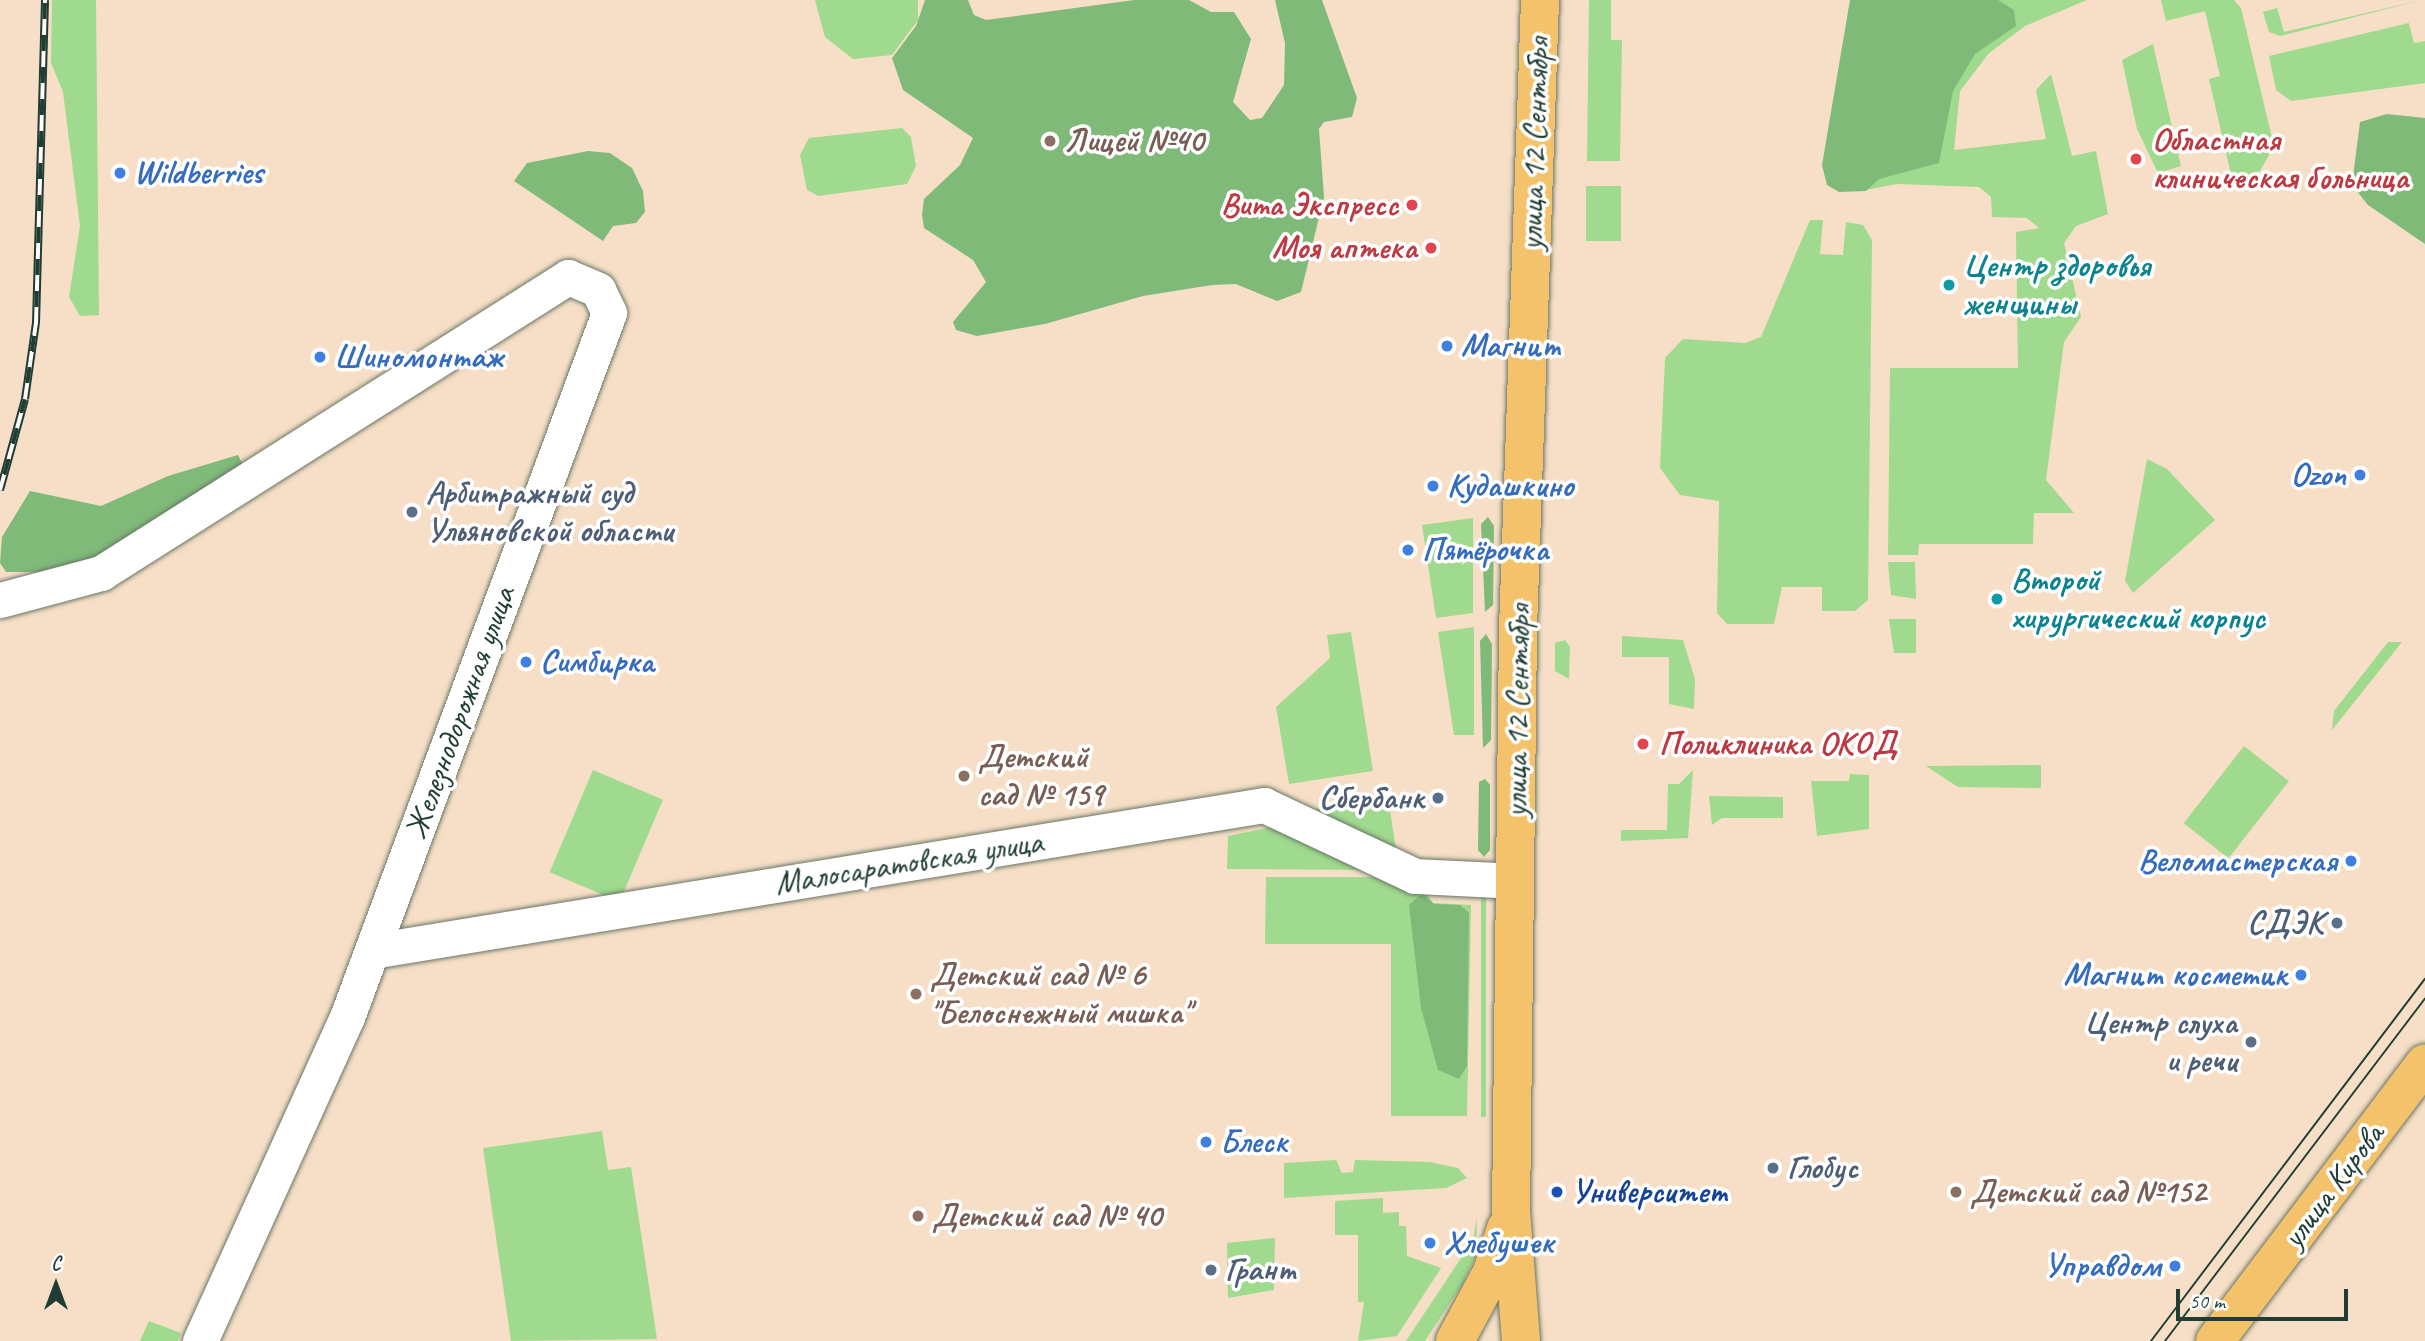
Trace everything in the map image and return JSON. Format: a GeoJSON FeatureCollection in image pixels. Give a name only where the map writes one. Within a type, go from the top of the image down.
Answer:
{"type":"FeatureCollection","features":[{"type":"Feature","properties":{"kind":"main road","name":"улица 12 Сентября"},"geometry":{"type":"LineString","coordinates":[[1519,1341],[1511,1212],[1516,881],[1540,0]]}},
{"type":"Feature","properties":{"kind":"main road","name":"улица Кирова"},"geometry":{"type":"LineString","coordinates":[[2215,1341],[2425,1063]]}},
{"type":"Feature","properties":{"kind":"main road","name":"улица 12 Сентября"},"geometry":{"type":"LineString","coordinates":[[1455,1341],[1492,1272],[1511,1212]]}},
{"type":"Feature","properties":{"kind":"main road"},"geometry":{"type":"LineString","coordinates":[[1455,1341],[1488,1328],[1519,1341]]}},
{"type":"Feature","properties":{"kind":"street","name":"Железнодорожная улица"},"geometry":{"type":"LineString","coordinates":[[0,600],[101,573],[568,277],[598,290],[609,313],[372,951],[314,1098],[200,1341]]}},
{"type":"Feature","properties":{"kind":"street","name":"Малосаратовская улица"},"geometry":{"type":"LineString","coordinates":[[372,951],[1264,805],[1415,876],[1516,881]]}},
{"type":"Feature","properties":{"kind":"green space"},"geometry":{"type":"Polygon","coordinates":[[[52,0],[96,0],[99,315],[80,316],[69,297],[80,226],[63,92],[51,63],[52,0]]]}},
{"type":"Feature","properties":{"kind":"green space"},"geometry":{"type":"Polygon","coordinates":[[[815,0],[918,0],[918,20],[892,55],[853,59],[825,37],[815,0]]]}},
{"type":"Feature","properties":{"kind":"green space","name":"Лицей №40"},"geometry":{"type":"Polygon","coordinates":[[[925,0],[968,0],[974,15],[986,20],[1134,0],[1189,0],[1211,12],[1234,12],[1251,39],[1233,102],[1250,120],[1262,118],[1284,85],[1285,43],[1275,0],[1322,0],[1357,98],[1352,117],[1324,122],[1319,129],[1324,197],[1301,292],[1277,301],[1236,284],[1212,285],[1143,296],[1045,324],[977,336],[956,330],[953,322],[986,282],[973,260],[924,228],[922,215],[924,199],[960,165],[973,138],[903,90],[892,58],[916,26],[925,0]]]}},
{"type":"Feature","properties":{"kind":"green space"},"geometry":{"type":"Polygon","coordinates":[[[1589,0],[1611,0],[1611,40],[1622,40],[1620,161],[1587,161],[1589,0]]]}},
{"type":"Feature","properties":{"kind":"green space"},"geometry":{"type":"Polygon","coordinates":[[[1850,0],[1998,0],[2014,10],[2016,26],[1975,54],[1953,91],[1939,163],[1879,179],[1866,191],[1839,192],[1827,185],[1822,165],[1850,0]]]}},
{"type":"Feature","properties":{"kind":"green space"},"geometry":{"type":"Polygon","coordinates":[[[1934,0],[2087,0],[2025,26],[1989,53],[1960,91],[1954,150],[2046,139],[2036,90],[2051,74],[2072,156],[2096,151],[2108,214],[2076,226],[2064,243],[2081,317],[2064,342],[2046,480],[2074,513],[2034,513],[2033,544],[1919,544],[1918,555],[1888,555],[1890,368],[2018,368],[2016,232],[2039,228],[2027,218],[1992,217],[1991,197],[1979,187],[1897,184],[1860,191],[1934,0]]]}},
{"type":"Feature","properties":{"kind":"green space"},"geometry":{"type":"Polygon","coordinates":[[[2161,0],[2234,0],[2241,8],[2274,146],[2260,171],[2234,185],[2187,189],[2232,179],[2209,79],[2220,76],[2205,11],[2166,21],[2161,0]]]}},
{"type":"Feature","properties":{"kind":"green space"},"geometry":{"type":"Polygon","coordinates":[[[2422,0],[2280,36],[2269,32],[2263,12],[2277,8],[2284,32],[2422,0]]]}},
{"type":"Feature","properties":{"kind":"green space"},"geometry":{"type":"Polygon","coordinates":[[[2409,23],[2414,43],[2425,41],[2425,83],[2291,101],[2276,90],[2269,56],[2409,23]]]}},
{"type":"Feature","properties":{"kind":"green space"},"geometry":{"type":"Polygon","coordinates":[[[2153,44],[2181,166],[2158,173],[2137,129],[2122,60],[2153,44]]]}},
{"type":"Feature","properties":{"kind":"green space"},"geometry":{"type":"Polygon","coordinates":[[[2387,114],[2425,118],[2425,244],[2368,205],[2352,185],[2360,122],[2387,114]]]}},
{"type":"Feature","properties":{"kind":"green space"},"geometry":{"type":"Polygon","coordinates":[[[902,128],[911,137],[916,166],[907,184],[818,196],[807,190],[800,155],[809,138],[902,128]]]}},
{"type":"Feature","properties":{"kind":"green space"},"geometry":{"type":"Polygon","coordinates":[[[588,151],[610,153],[632,168],[643,191],[645,212],[636,223],[613,226],[603,241],[514,181],[527,163],[588,151]]]}},
{"type":"Feature","properties":{"kind":"green space"},"geometry":{"type":"Polygon","coordinates":[[[1586,186],[1621,186],[1621,241],[1586,241],[1586,186]]]}},
{"type":"Feature","properties":{"kind":"green space"},"geometry":{"type":"Polygon","coordinates":[[[1810,220],[1823,220],[1820,254],[1843,255],[1846,222],[1863,225],[1872,240],[1868,600],[1855,611],[1822,611],[1822,587],[1782,587],[1774,624],[1727,624],[1717,613],[1719,501],[1680,495],[1660,468],[1665,358],[1683,339],[1745,343],[1761,337],[1810,220]]]}},
{"type":"Feature","properties":{"kind":"green space"},"geometry":{"type":"Polygon","coordinates":[[[238,455],[243,465],[122,548],[45,572],[6,572],[0,563],[2,537],[30,491],[101,506],[168,476],[238,455]]]}},
{"type":"Feature","properties":{"kind":"green space"},"geometry":{"type":"Polygon","coordinates":[[[2147,459],[2167,469],[2215,520],[2133,593],[2125,581],[2147,459]]]}},
{"type":"Feature","properties":{"kind":"green space"},"geometry":{"type":"Polygon","coordinates":[[[1488,517],[1494,526],[1493,605],[1485,612],[1481,524],[1488,517]]]}},
{"type":"Feature","properties":{"kind":"green space"},"geometry":{"type":"Polygon","coordinates":[[[1473,518],[1473,613],[1436,618],[1422,525],[1473,518]]]}},
{"type":"Feature","properties":{"kind":"green space"},"geometry":{"type":"Polygon","coordinates":[[[1888,562],[1915,562],[1916,599],[1891,595],[1888,562]]]}},
{"type":"Feature","properties":{"kind":"green space"},"geometry":{"type":"Polygon","coordinates":[[[1889,619],[1916,619],[1916,653],[1894,653],[1889,619]]]}},
{"type":"Feature","properties":{"kind":"green space"},"geometry":{"type":"Polygon","coordinates":[[[1474,627],[1474,735],[1454,735],[1438,632],[1474,627]]]}},
{"type":"Feature","properties":{"kind":"green space"},"geometry":{"type":"Polygon","coordinates":[[[1351,632],[1373,771],[1289,784],[1276,707],[1330,658],[1327,635],[1351,632]]]}},
{"type":"Feature","properties":{"kind":"green space"},"geometry":{"type":"Polygon","coordinates":[[[1486,634],[1492,644],[1491,740],[1483,748],[1480,641],[1486,634]]]}},
{"type":"Feature","properties":{"kind":"green space"},"geometry":{"type":"Polygon","coordinates":[[[1622,636],[1683,640],[1695,679],[1694,709],[1669,704],[1669,657],[1622,657],[1622,636]]]}},
{"type":"Feature","properties":{"kind":"green space"},"geometry":{"type":"Polygon","coordinates":[[[1565,640],[1570,647],[1569,679],[1555,671],[1555,643],[1565,640]]]}},
{"type":"Feature","properties":{"kind":"green space"},"geometry":{"type":"Polygon","coordinates":[[[2388,642],[2402,642],[2332,730],[2334,711],[2388,642]]]}},
{"type":"Feature","properties":{"kind":"green space"},"geometry":{"type":"Polygon","coordinates":[[[2244,746],[2289,781],[2229,858],[2184,823],[2244,746]]]}},
{"type":"Feature","properties":{"kind":"green space"},"geometry":{"type":"Polygon","coordinates":[[[2041,765],[2041,788],[1958,787],[1926,766],[2041,765]]]}},
{"type":"Feature","properties":{"kind":"green space"},"geometry":{"type":"Polygon","coordinates":[[[593,770],[663,800],[620,902],[550,872],[593,770]]]}},
{"type":"Feature","properties":{"kind":"green space"},"geometry":{"type":"Polygon","coordinates":[[[1693,770],[1688,838],[1621,841],[1621,830],[1667,830],[1668,784],[1679,784],[1693,770]]]}},
{"type":"Feature","properties":{"kind":"green space"},"geometry":{"type":"Polygon","coordinates":[[[1850,774],[1869,775],[1869,829],[1817,836],[1811,781],[1849,781],[1850,774]]]}},
{"type":"Feature","properties":{"kind":"green space"},"geometry":{"type":"Polygon","coordinates":[[[1485,779],[1490,785],[1490,850],[1484,857],[1478,850],[1479,782],[1485,779]]]}},
{"type":"Feature","properties":{"kind":"green space"},"geometry":{"type":"Polygon","coordinates":[[[1709,796],[1783,797],[1783,818],[1722,818],[1712,825],[1709,796]]]}},
{"type":"Feature","properties":{"kind":"green space"},"geometry":{"type":"Polygon","coordinates":[[[1388,797],[1398,863],[1297,812],[1388,797]]]}},
{"type":"Feature","properties":{"kind":"green space"},"geometry":{"type":"Polygon","coordinates":[[[1276,828],[1370,870],[1227,869],[1228,836],[1276,828]]]}},
{"type":"Feature","properties":{"kind":"green space"},"geometry":{"type":"Polygon","coordinates":[[[1266,877],[1394,877],[1420,884],[1433,903],[1471,905],[1467,1116],[1391,1116],[1391,944],[1265,944],[1266,877]]]}},
{"type":"Feature","properties":{"kind":"green space"},"geometry":{"type":"Polygon","coordinates":[[[1481,891],[1486,891],[1486,1117],[1481,1117],[1481,891]]]}},
{"type":"Feature","properties":{"kind":"green space"},"geometry":{"type":"Polygon","coordinates":[[[1422,893],[1434,904],[1460,905],[1469,913],[1467,1066],[1459,1079],[1438,1070],[1421,1008],[1409,905],[1422,893]]]}},
{"type":"Feature","properties":{"kind":"green space"},"geometry":{"type":"Polygon","coordinates":[[[602,1131],[608,1170],[631,1167],[657,1339],[511,1341],[483,1148],[602,1131]]]}},
{"type":"Feature","properties":{"kind":"green space"},"geometry":{"type":"Polygon","coordinates":[[[1336,1160],[1342,1173],[1353,1172],[1355,1160],[1430,1162],[1458,1168],[1467,1178],[1446,1188],[1284,1198],[1284,1163],[1336,1160]]]}},
{"type":"Feature","properties":{"kind":"green space"},"geometry":{"type":"Polygon","coordinates":[[[1383,1198],[1383,1213],[1399,1212],[1399,1226],[1406,1226],[1407,1256],[1441,1268],[1397,1336],[1358,1341],[1364,1302],[1358,1302],[1358,1235],[1335,1235],[1335,1201],[1383,1198]]]}},
{"type":"Feature","properties":{"kind":"green space"},"geometry":{"type":"Polygon","coordinates":[[[1477,1217],[1476,1255],[1463,1283],[1425,1341],[1406,1341],[1473,1240],[1477,1217]]]}},
{"type":"Feature","properties":{"kind":"green space"},"geometry":{"type":"Polygon","coordinates":[[[1275,1238],[1274,1290],[1228,1298],[1227,1243],[1275,1238]]]}},
{"type":"Feature","properties":{"kind":"green space"},"geometry":{"type":"Polygon","coordinates":[[[149,1321],[181,1333],[178,1341],[140,1341],[149,1321]]]}},
{"type":"Feature","properties":{"kind":"tram line"},"geometry":{"type":"LineString","coordinates":[[2151,1341],[2425,979]]}},
{"type":"Feature","properties":{"kind":"tram line"},"geometry":{"type":"LineString","coordinates":[[2165,1341],[2425,999]]}},
{"type":"Feature","properties":{"kind":"railway"},"geometry":{"type":"LineString","coordinates":[[0,490],[25,399],[36,323],[45,0]]}},
{"type":"Feature","properties":{"kind":"place","name":"Лицей №40"},"geometry":{"type":"Point","coordinates":[1050,141]}},
{"type":"Feature","properties":{"kind":"place","name":"Областная клиническая больница"},"geometry":{"type":"Point","coordinates":[2136,159]}},
{"type":"Feature","properties":{"kind":"place","name":"Wildberries"},"geometry":{"type":"Point","coordinates":[120,173]}},
{"type":"Feature","properties":{"kind":"place","name":"Вита Экспресс"},"geometry":{"type":"Point","coordinates":[1412,205]}},
{"type":"Feature","properties":{"kind":"place","name":"Моя аптека"},"geometry":{"type":"Point","coordinates":[1431,248]}},
{"type":"Feature","properties":{"kind":"place","name":"Центр здоровья женщины"},"geometry":{"type":"Point","coordinates":[1949,285]}},
{"type":"Feature","properties":{"kind":"place","name":"Магнит"},"geometry":{"type":"Point","coordinates":[1447,346]}},
{"type":"Feature","properties":{"kind":"place","name":"Шиномонтаж"},"geometry":{"type":"Point","coordinates":[320,357]}},
{"type":"Feature","properties":{"kind":"place","name":"Ozon"},"geometry":{"type":"Point","coordinates":[2360,475]}},
{"type":"Feature","properties":{"kind":"place","name":"Кудашкино"},"geometry":{"type":"Point","coordinates":[1433,486]}},
{"type":"Feature","properties":{"kind":"place","name":"Арбитражный суд Ульяновской области"},"geometry":{"type":"Point","coordinates":[412,512]}},
{"type":"Feature","properties":{"kind":"place","name":"Пятёрочка"},"geometry":{"type":"Point","coordinates":[1408,550]}},
{"type":"Feature","properties":{"kind":"place","name":"Второй хирургический корпус"},"geometry":{"type":"Point","coordinates":[1997,599]}},
{"type":"Feature","properties":{"kind":"place","name":"Симбирка"},"geometry":{"type":"Point","coordinates":[526,662]}},
{"type":"Feature","properties":{"kind":"place","name":"Поликлиника ОКОД"},"geometry":{"type":"Point","coordinates":[1643,744]}},
{"type":"Feature","properties":{"kind":"place","name":"Детский сад № 159"},"geometry":{"type":"Point","coordinates":[964,776]}},
{"type":"Feature","properties":{"kind":"place","name":"Сбербанк"},"geometry":{"type":"Point","coordinates":[1438,798]}},
{"type":"Feature","properties":{"kind":"place","name":"Веломастерская"},"geometry":{"type":"Point","coordinates":[2351,861]}},
{"type":"Feature","properties":{"kind":"place","name":"СДЭК"},"geometry":{"type":"Point","coordinates":[2337,923]}},
{"type":"Feature","properties":{"kind":"place","name":"Магнит косметик"},"geometry":{"type":"Point","coordinates":[2301,975]}},
{"type":"Feature","properties":{"kind":"place","name":"Детский сад № 6 \"Белоснежный мишка\""},"geometry":{"type":"Point","coordinates":[916,994]}},
{"type":"Feature","properties":{"kind":"place","name":"Центр слуха и речи"},"geometry":{"type":"Point","coordinates":[2251,1042]}},
{"type":"Feature","properties":{"kind":"place","name":"Блеск"},"geometry":{"type":"Point","coordinates":[1206,1142]}},
{"type":"Feature","properties":{"kind":"place","name":"Глобус"},"geometry":{"type":"Point","coordinates":[1773,1168]}},
{"type":"Feature","properties":{"kind":"place","name":"Университет"},"geometry":{"type":"Point","coordinates":[1557,1192]}},
{"type":"Feature","properties":{"kind":"place","name":"Детский сад №152"},"geometry":{"type":"Point","coordinates":[1956,1192]}},
{"type":"Feature","properties":{"kind":"place","name":"Детский сад № 40"},"geometry":{"type":"Point","coordinates":[918,1216]}},
{"type":"Feature","properties":{"kind":"place","name":"Хлебушек"},"geometry":{"type":"Point","coordinates":[1430,1243]}},
{"type":"Feature","properties":{"kind":"place","name":"Управдом"},"geometry":{"type":"Point","coordinates":[2175,1266]}},
{"type":"Feature","properties":{"kind":"place","name":"Грант"},"geometry":{"type":"Point","coordinates":[1211,1270]}}]}
